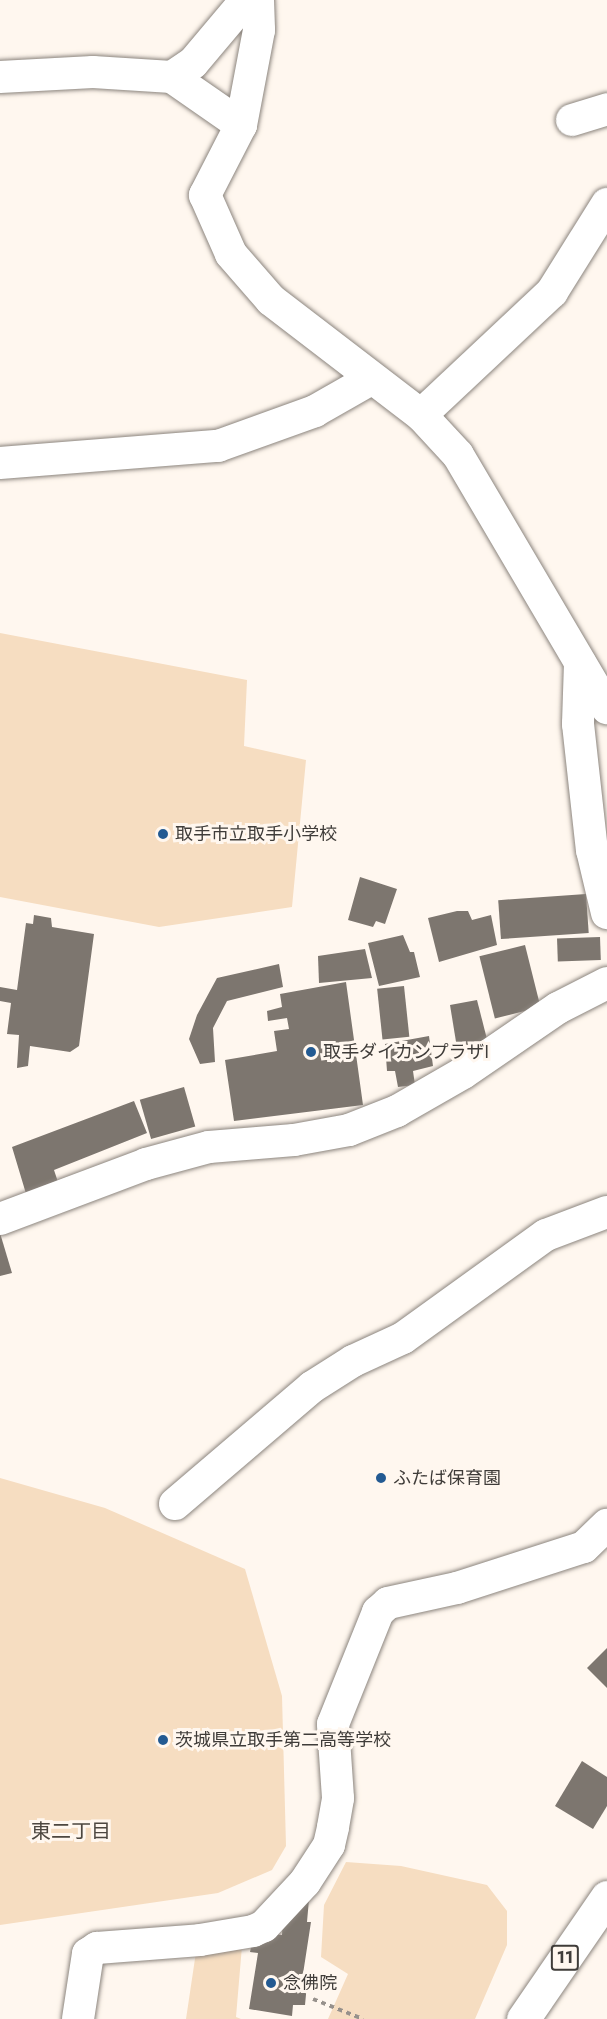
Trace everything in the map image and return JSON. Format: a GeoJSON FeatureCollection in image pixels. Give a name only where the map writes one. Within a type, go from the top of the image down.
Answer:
{"type":"FeatureCollection","features":[{"type":"Feature","properties":{"kind":"main road","name":"11"},"geometry":{"type":"LineString","coordinates":[[523,2019],[603,1910]]}},
{"type":"Feature","properties":{"kind":"street"},"geometry":{"type":"LineString","coordinates":[[172,77],[193,63],[246,0]]}},
{"type":"Feature","properties":{"kind":"street"},"geometry":{"type":"LineString","coordinates":[[258,0],[259,30],[241,125],[205,195],[231,254],[271,300],[421,415],[458,455],[607,708]]}},
{"type":"Feature","properties":{"kind":"street"},"geometry":{"type":"LineString","coordinates":[[0,77],[93,72],[172,77],[241,125]]}},
{"type":"Feature","properties":{"kind":"street"},"geometry":{"type":"LineString","coordinates":[[572,120],[607,109]]}},
{"type":"Feature","properties":{"kind":"street"},"geometry":{"type":"LineString","coordinates":[[421,415],[552,292],[607,204]]}},
{"type":"Feature","properties":{"kind":"street"},"geometry":{"type":"LineString","coordinates":[[0,463],[218,446],[315,411],[372,379]]}},
{"type":"Feature","properties":{"kind":"street"},"geometry":{"type":"LineString","coordinates":[[580,663],[578,724],[592,850],[607,913]]}},
{"type":"Feature","properties":{"kind":"street"},"geometry":{"type":"LineString","coordinates":[[0,1219],[146,1164],[209,1147],[294,1140],[349,1130],[397,1111],[463,1073],[558,1008],[607,983]]}},
{"type":"Feature","properties":{"kind":"street"},"geometry":{"type":"LineString","coordinates":[[176,1504],[312,1387],[353,1361],[403,1338],[546,1235],[607,1212]]}},
{"type":"Feature","properties":{"kind":"street"},"geometry":{"type":"LineString","coordinates":[[78,2019],[88,1954],[97,1948],[200,1940],[253,1931],[264,1926],[305,1882],[328,1845],[333,1827],[338,1798],[333,1724],[378,1612],[388,1603],[456,1588],[584,1547],[607,1525]]}},
{"type":"Feature","properties":{"kind":"path"},"geometry":{"type":"LineString","coordinates":[[313,1999],[363,2019]]}},
{"type":"Feature","properties":{"kind":"path"},"geometry":{"type":"LineString","coordinates":[[342,2019],[347,2013]]}},
{"type":"Feature","properties":{"kind":"shaded area","name":"取手市立取手小学校"},"geometry":{"type":"Polygon","coordinates":[[[0,633],[247,680],[244,746],[306,760],[292,907],[159,927],[0,897],[0,633]]]}},
{"type":"Feature","properties":{"kind":"shaded area","name":"茨城県立取手第二高等学校"},"geometry":{"type":"Polygon","coordinates":[[[0,1478],[105,1508],[245,1569],[282,1696],[286,1846],[272,1870],[218,1893],[0,1925],[0,1478]]]}},
{"type":"Feature","properties":{"kind":"shaded area"},"geometry":{"type":"Polygon","coordinates":[[[346,1862],[401,1866],[487,1885],[507,1911],[507,1945],[475,2019],[328,2019],[348,1974],[321,1957],[324,1905],[346,1862]]]}},
{"type":"Feature","properties":{"kind":"shaded area"},"geometry":{"type":"Polygon","coordinates":[[[242,1946],[236,2017],[241,2019],[186,2019],[196,1952],[242,1946]]]}},
{"type":"Feature","properties":{"kind":"building"},"geometry":{"type":"Polygon","coordinates":[[[360,877],[397,889],[385,924],[376,921],[373,927],[348,920],[360,877]]]}},
{"type":"Feature","properties":{"kind":"building"},"geometry":{"type":"Polygon","coordinates":[[[586,894],[589,933],[501,939],[498,900],[586,894]]]}},
{"type":"Feature","properties":{"kind":"building"},"geometry":{"type":"Polygon","coordinates":[[[457,911],[468,911],[472,920],[491,915],[497,945],[439,962],[428,918],[457,911]]]}},
{"type":"Feature","properties":{"kind":"building"},"geometry":{"type":"Polygon","coordinates":[[[34,915],[51,918],[52,927],[94,934],[79,1046],[70,1052],[30,1046],[28,1066],[17,1068],[19,1035],[7,1034],[11,1003],[0,1001],[0,987],[17,990],[26,923],[33,924],[34,915]]]}},
{"type":"Feature","properties":{"kind":"building"},"geometry":{"type":"Polygon","coordinates":[[[403,935],[410,952],[414,952],[420,977],[379,986],[368,943],[403,935]]]}},
{"type":"Feature","properties":{"kind":"building"},"geometry":{"type":"Polygon","coordinates":[[[600,937],[601,960],[558,961],[557,939],[600,937]]]}},
{"type":"Feature","properties":{"kind":"building"},"geometry":{"type":"Polygon","coordinates":[[[525,945],[540,1007],[495,1018],[479,956],[525,945]]]}},
{"type":"Feature","properties":{"kind":"building"},"geometry":{"type":"Polygon","coordinates":[[[365,949],[372,978],[319,983],[318,956],[365,949]]]}},
{"type":"Feature","properties":{"kind":"building"},"geometry":{"type":"Polygon","coordinates":[[[279,964],[283,987],[227,1001],[213,1028],[215,1062],[200,1064],[189,1039],[197,1015],[217,978],[279,964]]]}},
{"type":"Feature","properties":{"kind":"building","name":"取手ダイカンプラザI"},"geometry":{"type":"Polygon","coordinates":[[[346,982],[363,1105],[234,1121],[225,1060],[277,1051],[274,1031],[289,1029],[287,1018],[268,1021],[267,1011],[282,1007],[280,994],[346,982]]]}},
{"type":"Feature","properties":{"kind":"building"},"geometry":{"type":"Polygon","coordinates":[[[404,986],[409,1037],[382,1040],[377,989],[404,986]]]}},
{"type":"Feature","properties":{"kind":"building"},"geometry":{"type":"Polygon","coordinates":[[[477,1000],[489,1047],[458,1054],[450,1005],[477,1000]]]}},
{"type":"Feature","properties":{"kind":"building"},"geometry":{"type":"Polygon","coordinates":[[[429,1036],[433,1066],[413,1071],[415,1085],[398,1087],[395,1071],[387,1071],[385,1044],[429,1036]]]}},
{"type":"Feature","properties":{"kind":"building"},"geometry":{"type":"Polygon","coordinates":[[[184,1087],[195,1126],[151,1139],[140,1100],[184,1087]]]}},
{"type":"Feature","properties":{"kind":"building"},"geometry":{"type":"Polygon","coordinates":[[[134,1101],[147,1133],[54,1170],[58,1182],[27,1197],[12,1147],[134,1101]]]}},
{"type":"Feature","properties":{"kind":"building"},"geometry":{"type":"Polygon","coordinates":[[[0,1233],[12,1273],[0,1276],[0,1233]]]}},
{"type":"Feature","properties":{"kind":"building"},"geometry":{"type":"Polygon","coordinates":[[[607,1648],[607,1688],[587,1668],[607,1648]]]}},
{"type":"Feature","properties":{"kind":"building"},"geometry":{"type":"Polygon","coordinates":[[[582,1761],[607,1777],[607,1806],[593,1829],[555,1806],[582,1761]]]}},
{"type":"Feature","properties":{"kind":"building"},"geometry":{"type":"Polygon","coordinates":[[[309,1899],[307,1922],[311,1922],[303,1974],[299,1974],[298,1983],[307,1984],[305,2005],[293,2005],[292,2016],[249,2009],[258,1953],[250,1952],[253,1937],[262,1933],[282,1935],[283,1915],[309,1899]]]}},
{"type":"Feature","properties":{"kind":"place","name":"取手市立取手小学校"},"geometry":{"type":"Point","coordinates":[163,834]}},
{"type":"Feature","properties":{"kind":"place","name":"取手ダイカンプラザI"},"geometry":{"type":"Point","coordinates":[311,1052]}},
{"type":"Feature","properties":{"kind":"place","name":"ふたば保育園"},"geometry":{"type":"Point","coordinates":[381,1478]}},
{"type":"Feature","properties":{"kind":"place","name":"茨城県立取手第二高等学校"},"geometry":{"type":"Point","coordinates":[163,1740]}},
{"type":"Feature","properties":{"kind":"place","name":"念佛院"},"geometry":{"type":"Point","coordinates":[271,1983]}},
{"type":"Feature","properties":{"kind":"district","name":"東二丁目"},"geometry":{"type":"Point","coordinates":[71,1831]}}]}
